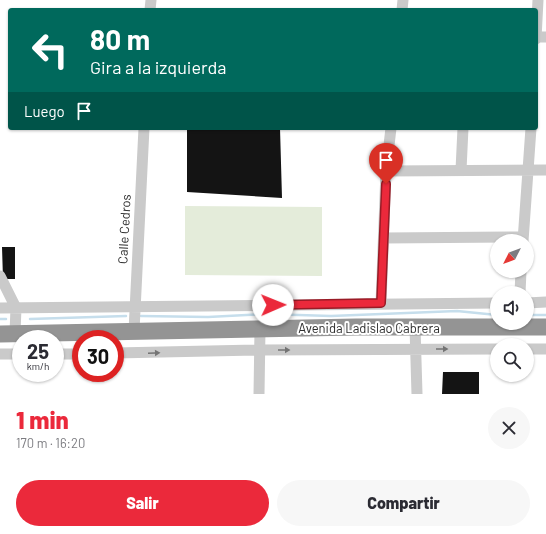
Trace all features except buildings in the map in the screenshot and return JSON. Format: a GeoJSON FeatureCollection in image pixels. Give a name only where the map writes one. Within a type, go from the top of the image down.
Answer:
{"type":"FeatureCollection","features":[{"type":"Feature","properties":{"kind":"highway","name":"Avenida Ladislao Cabrera"},"geometry":{"type":"LineString","coordinates":[[8,334],[260,329],[546,327]]}},
{"type":"Feature","properties":{"kind":"street","name":"Calle Cedros"},"geometry":{"type":"LineString","coordinates":[[134,331],[134,306],[144,130]]}},
{"type":"Feature","properties":{"kind":"street"},"geometry":{"type":"LineString","coordinates":[[381,303],[386,171],[391,130]]}},
{"type":"Feature","properties":{"kind":"street"},"geometry":{"type":"LineString","coordinates":[[461,170],[463,130]]}},
{"type":"Feature","properties":{"kind":"street"},"geometry":{"type":"LineString","coordinates":[[523,234],[531,130]]}},
{"type":"Feature","properties":{"kind":"street"},"geometry":{"type":"LineString","coordinates":[[386,171],[546,170]]}},
{"type":"Feature","properties":{"kind":"street"},"geometry":{"type":"LineString","coordinates":[[384,238],[490,239]]}},
{"type":"Feature","properties":{"kind":"street"},"geometry":{"type":"LineString","coordinates":[[0,276],[16,308],[8,334]]}},
{"type":"Feature","properties":{"kind":"street"},"geometry":{"type":"LineString","coordinates":[[534,303],[546,302]]}},
{"type":"Feature","properties":{"kind":"street"},"geometry":{"type":"LineString","coordinates":[[0,308],[490,303]]}},
{"type":"Feature","properties":{"kind":"street"},"geometry":{"type":"LineString","coordinates":[[415,327],[417,349],[417,394]]}},
{"type":"Feature","properties":{"kind":"street"},"geometry":{"type":"LineString","coordinates":[[259,394],[260,329]]}},
{"type":"Feature","properties":{"kind":"street"},"geometry":{"type":"LineString","coordinates":[[124,353],[260,350],[490,349]]}},
{"type":"Feature","properties":{"kind":"street"},"geometry":{"type":"LineString","coordinates":[[534,349],[546,349]]}},
{"type":"Feature","properties":{"kind":"street"},"geometry":{"type":"LineString","coordinates":[[0,354],[12,354]]}},
{"type":"Feature","properties":{"kind":"green space"},"geometry":{"type":"Polygon","coordinates":[[[185,206],[322,207],[322,276],[185,275],[185,206]]]}},
{"type":"Feature","properties":{"kind":"waterway"},"geometry":{"type":"LineString","coordinates":[[141,316],[208,317],[266,314],[331,316],[457,311],[490,314]]}},
{"type":"Feature","properties":{"kind":"waterway"},"geometry":{"type":"LineString","coordinates":[[534,315],[546,315]]}},
{"type":"Feature","properties":{"kind":"waterway"},"geometry":{"type":"LineString","coordinates":[[30,319],[126,316]]}},
{"type":"Feature","properties":{"kind":"waterway"},"geometry":{"type":"LineString","coordinates":[[0,319],[6,319]]}},
{"type":"Feature","properties":{"kind":"route"},"geometry":{"type":"LineString","coordinates":[[273,305],[381,303],[386,184]]}}]}
